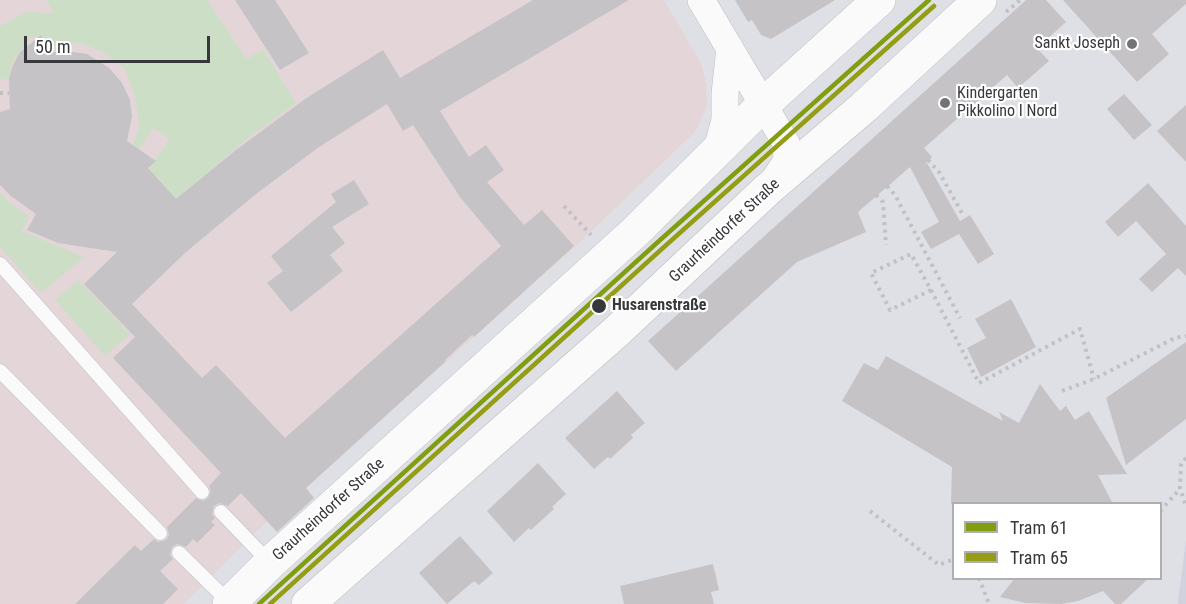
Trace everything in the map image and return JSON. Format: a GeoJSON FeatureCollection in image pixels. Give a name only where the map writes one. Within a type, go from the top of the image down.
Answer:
{"type":"FeatureCollection","features":[{"type":"Feature","properties":{"kind":"main road","name":"Graurheindorfer Straße"},"geometry":{"type":"LineString","coordinates":[[229,603],[270,563],[635,232],[764,104],[879,0]]}},
{"type":"Feature","properties":{"kind":"main road","name":"Graurheindorfer Straße"},"geometry":{"type":"LineString","coordinates":[[308,604],[625,325],[768,189],[864,107],[980,0]]}},
{"type":"Feature","properties":{"kind":"street"},"geometry":{"type":"LineString","coordinates":[[701,0],[786,143],[787,160],[768,189]]}},
{"type":"Feature","properties":{"kind":"street"},"geometry":{"type":"LineString","coordinates":[[717,150],[725,120],[725,94],[730,48]]}},
{"type":"Feature","properties":{"kind":"street"},"geometry":{"type":"LineString","coordinates":[[786,143],[806,143],[828,138]]}},
{"type":"Feature","properties":{"kind":"lane"},"geometry":{"type":"LineString","coordinates":[[0,264],[202,492]]}},
{"type":"Feature","properties":{"kind":"lane"},"geometry":{"type":"LineString","coordinates":[[0,371],[160,533]]}},
{"type":"Feature","properties":{"kind":"lane"},"geometry":{"type":"LineString","coordinates":[[221,512],[270,563]]}},
{"type":"Feature","properties":{"kind":"lane"},"geometry":{"type":"LineString","coordinates":[[179,553],[229,603]]}},
{"type":"Feature","properties":{"kind":"path"},"geometry":{"type":"LineString","coordinates":[[0,93],[9,93]]}},
{"type":"Feature","properties":{"kind":"path"},"geometry":{"type":"LineString","coordinates":[[928,160],[939,172],[963,213]]}},
{"type":"Feature","properties":{"kind":"path"},"geometry":{"type":"LineString","coordinates":[[887,186],[895,195],[960,318]]}},
{"type":"Feature","properties":{"kind":"path"},"geometry":{"type":"LineString","coordinates":[[876,195],[883,202],[886,246]]}},
{"type":"Feature","properties":{"kind":"path"},"geometry":{"type":"LineString","coordinates":[[564,206],[593,238]]}},
{"type":"Feature","properties":{"kind":"path"},"geometry":{"type":"LineString","coordinates":[[931,290],[890,310],[871,273],[911,254],[931,290],[979,383],[1080,329],[1094,379]]}},
{"type":"Feature","properties":{"kind":"path"},"geometry":{"type":"LineString","coordinates":[[1062,390],[1094,379],[1175,338],[1186,336]]}},
{"type":"Feature","properties":{"kind":"path"},"geometry":{"type":"LineString","coordinates":[[1186,458],[1181,464],[1180,488],[1186,506]]}},
{"type":"Feature","properties":{"kind":"path"},"geometry":{"type":"LineString","coordinates":[[1162,510],[1180,488]]}},
{"type":"Feature","properties":{"kind":"path"},"geometry":{"type":"LineString","coordinates":[[870,511],[939,565],[952,560]]}},
{"type":"Feature","properties":{"kind":"path"},"geometry":{"type":"LineString","coordinates":[[979,580],[989,604]]}},
{"type":"Feature","properties":{"kind":"shaded area"},"geometry":{"type":"Polygon","coordinates":[[[0,0],[664,0],[701,63],[706,81],[707,104],[694,133],[578,244],[255,533],[184,604],[0,604],[0,0]]]}},
{"type":"Feature","properties":{"kind":"shaded area"},"geometry":{"type":"Polygon","coordinates":[[[1186,540],[1186,604],[1178,604],[1178,601],[1186,540]]]}},
{"type":"Feature","properties":{"kind":"green space"},"geometry":{"type":"Polygon","coordinates":[[[46,0],[207,0],[247,59],[263,49],[296,103],[249,137],[174,201],[148,171],[169,139],[154,128],[139,149],[133,145],[139,128],[135,96],[125,69],[101,51],[79,43],[47,47],[40,35],[29,39],[13,61],[8,80],[0,79],[0,26],[27,12],[53,13],[46,0]]]}},
{"type":"Feature","properties":{"kind":"green space"},"geometry":{"type":"Polygon","coordinates":[[[0,192],[29,217],[22,231],[84,257],[41,293],[0,247],[0,192]]]}},
{"type":"Feature","properties":{"kind":"green space"},"geometry":{"type":"Polygon","coordinates":[[[78,280],[130,334],[105,356],[55,300],[78,280]]]}},
{"type":"Feature","properties":{"kind":"building"},"geometry":{"type":"Polygon","coordinates":[[[235,0],[275,0],[309,53],[280,70],[235,0]]]}},
{"type":"Feature","properties":{"kind":"building"},"geometry":{"type":"Polygon","coordinates":[[[533,0],[629,0],[440,111],[469,157],[486,145],[504,170],[487,182],[524,225],[542,210],[574,246],[474,337],[472,335],[306,488],[314,498],[277,532],[241,493],[228,506],[219,503],[214,506],[212,514],[215,518],[211,522],[215,525],[197,543],[193,539],[186,547],[177,544],[172,547],[170,555],[173,559],[160,571],[178,589],[163,604],[75,604],[135,545],[141,551],[154,539],[158,542],[166,540],[169,535],[167,527],[196,498],[203,501],[208,498],[211,491],[209,486],[221,473],[113,358],[135,337],[84,284],[117,252],[58,243],[27,230],[36,214],[0,185],[0,112],[10,109],[9,78],[20,52],[41,35],[50,52],[87,54],[109,68],[122,83],[130,100],[132,116],[127,141],[156,161],[148,168],[176,199],[236,150],[305,99],[383,50],[400,78],[533,0]],[[387,104],[319,147],[256,194],[186,252],[132,304],[202,378],[216,365],[285,438],[501,246],[460,197],[413,125],[403,131],[387,104]]]}},
{"type":"Feature","properties":{"kind":"building"},"geometry":{"type":"Polygon","coordinates":[[[735,0],[835,0],[771,39],[761,35],[752,20],[748,22],[735,0]]]}},
{"type":"Feature","properties":{"kind":"building"},"geometry":{"type":"Polygon","coordinates":[[[1026,0],[1046,0],[1066,22],[1037,48],[1049,61],[1018,88],[1007,75],[924,148],[932,157],[923,166],[927,163],[960,221],[970,215],[994,254],[978,264],[959,234],[931,249],[921,232],[939,222],[910,167],[858,212],[866,232],[797,262],[676,371],[648,341],[1026,0]]]}},
{"type":"Feature","properties":{"kind":"building","name":"Sankt Joseph"},"geometry":{"type":"Polygon","coordinates":[[[1063,0],[1186,0],[1186,4],[1152,34],[1169,54],[1137,82],[1063,0]]]}},
{"type":"Feature","properties":{"kind":"building"},"geometry":{"type":"Polygon","coordinates":[[[1124,94],[1152,125],[1134,140],[1107,109],[1124,94]]]}},
{"type":"Feature","properties":{"kind":"building"},"geometry":{"type":"Polygon","coordinates":[[[1186,105],[1186,162],[1157,131],[1186,105]]]}},
{"type":"Feature","properties":{"kind":"building"},"geometry":{"type":"Polygon","coordinates":[[[354,180],[369,204],[332,227],[345,243],[330,255],[343,271],[291,312],[267,283],[283,271],[271,256],[336,202],[331,194],[354,180]]]}},
{"type":"Feature","properties":{"kind":"building"},"geometry":{"type":"Polygon","coordinates":[[[1148,183],[1186,226],[1186,276],[1178,268],[1152,292],[1139,279],[1166,254],[1136,221],[1118,237],[1105,222],[1148,183]]]}},
{"type":"Feature","properties":{"kind":"building"},"geometry":{"type":"Polygon","coordinates":[[[1011,299],[1036,347],[981,377],[967,348],[986,338],[975,319],[1011,299]]]}},
{"type":"Feature","properties":{"kind":"building"},"geometry":{"type":"Polygon","coordinates":[[[1186,342],[1186,419],[1126,465],[1106,398],[1186,342]]]}},
{"type":"Feature","properties":{"kind":"building"},"geometry":{"type":"Polygon","coordinates":[[[886,356],[1003,421],[999,412],[1019,423],[1040,384],[1060,411],[1066,406],[1075,420],[1089,411],[1127,474],[1098,475],[1112,502],[952,502],[951,504],[952,467],[842,401],[864,363],[878,370],[886,356]]]}},
{"type":"Feature","properties":{"kind":"building"},"geometry":{"type":"Polygon","coordinates":[[[617,391],[645,423],[631,435],[633,438],[610,459],[608,457],[594,469],[565,438],[617,391]]]}},
{"type":"Feature","properties":{"kind":"building"},"geometry":{"type":"Polygon","coordinates":[[[538,463],[566,494],[552,507],[554,509],[514,542],[487,511],[538,463]]]}},
{"type":"Feature","properties":{"kind":"building"},"geometry":{"type":"Polygon","coordinates":[[[460,536],[493,573],[479,585],[474,581],[447,604],[419,573],[460,536]]]}},
{"type":"Feature","properties":{"kind":"building"},"geometry":{"type":"Polygon","coordinates":[[[713,564],[719,590],[711,592],[714,604],[624,604],[620,586],[713,564]]]}},
{"type":"Feature","properties":{"kind":"building"},"geometry":{"type":"Polygon","coordinates":[[[1013,580],[1147,580],[1121,604],[1115,604],[1103,591],[1078,601],[1061,604],[1025,603],[1000,597],[1013,580]]]}},
{"type":"Feature","properties":{"kind":"tram line","name":"61"},"geometry":{"type":"LineString","coordinates":[[259,604],[929,0]]}},
{"type":"Feature","properties":{"kind":"tram line","name":"65"},"geometry":{"type":"LineString","coordinates":[[270,604],[934,6]]}},
{"type":"Feature","properties":{"kind":"place","name":"Sankt Joseph"},"geometry":{"type":"Point","coordinates":[1132,44]}},
{"type":"Feature","properties":{"kind":"place","name":"Kindergarten Pikkolino I Nord"},"geometry":{"type":"Point","coordinates":[945,103]}},
{"type":"Feature","properties":{"kind":"place","name":"Husarenstraße"},"geometry":{"type":"Point","coordinates":[599,306]}}]}
